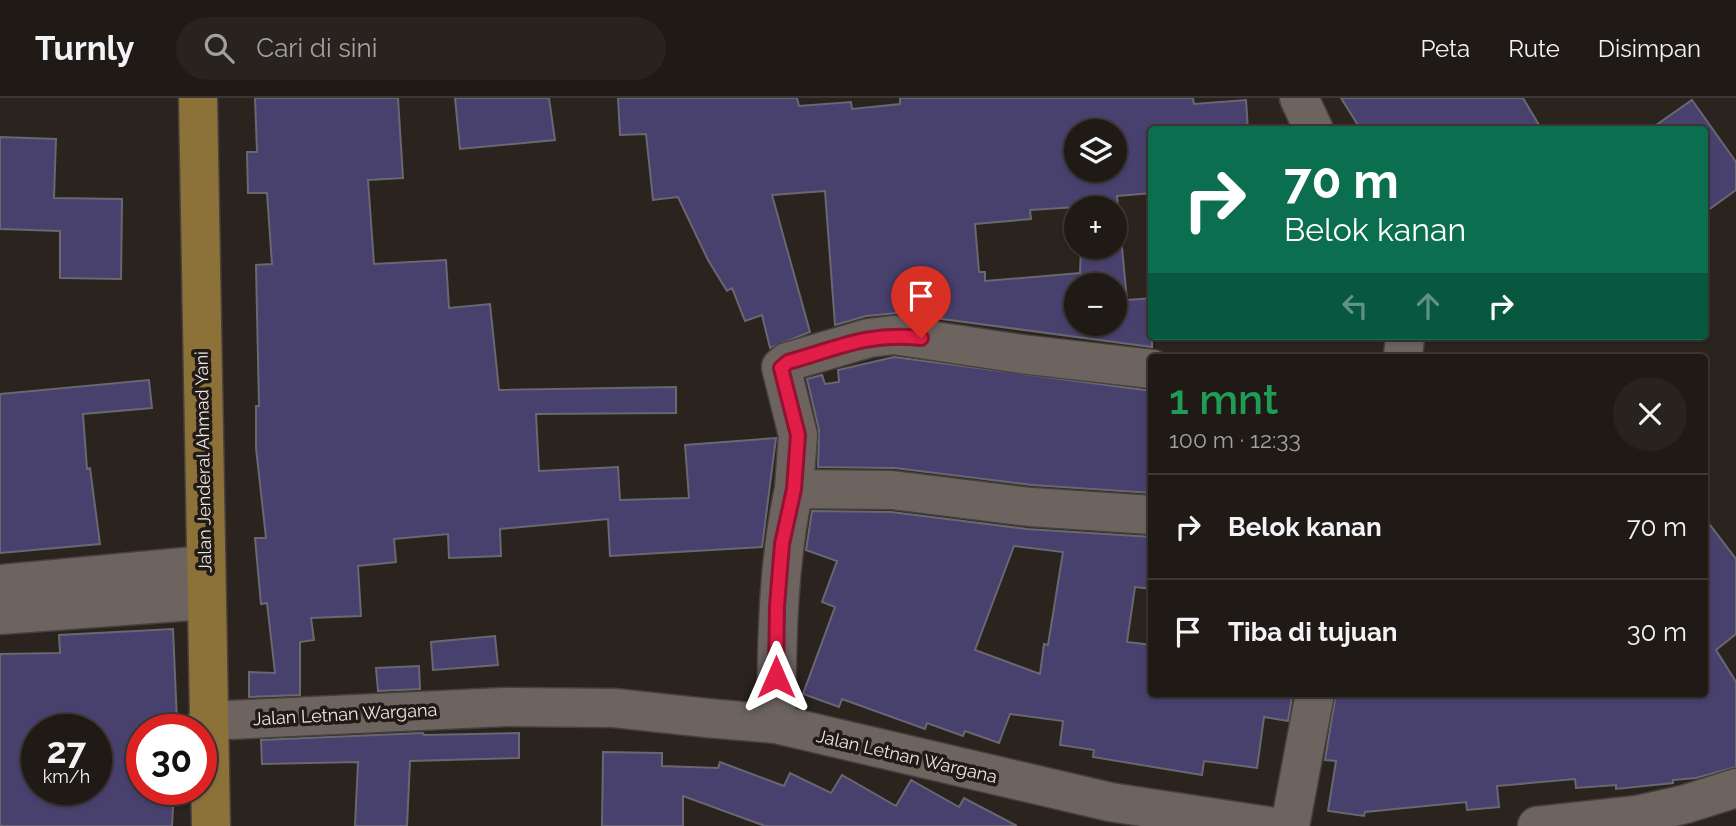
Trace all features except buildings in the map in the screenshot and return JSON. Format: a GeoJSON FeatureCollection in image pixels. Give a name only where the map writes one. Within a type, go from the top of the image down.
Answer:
{"type":"FeatureCollection","features":[{"type":"Feature","properties":{"kind":"main road","name":"Jalan Jenderal Ahmad Yani"},"geometry":{"type":"LineString","coordinates":[[198,98],[207,714]]}},
{"type":"Feature","properties":{"kind":"main road","name":"Jalan Jenderal Ahmad Yani"},"geometry":{"type":"LineString","coordinates":[[210,805],[211,826]]}},
{"type":"Feature","properties":{"kind":"street"},"geometry":{"type":"LineString","coordinates":[[1299,98],[1312,126]]}},
{"type":"Feature","properties":{"kind":"street"},"geometry":{"type":"LineString","coordinates":[[776,724],[777,606],[782,544],[794,489],[798,435],[781,368],[788,362],[869,338],[894,335],[1021,354],[1148,369]]}},
{"type":"Feature","properties":{"kind":"street"},"geometry":{"type":"LineString","coordinates":[[794,489],[892,490],[1030,507],[1148,515]]}},
{"type":"Feature","properties":{"kind":"street"},"geometry":{"type":"LineString","coordinates":[[0,584],[205,583]]}},
{"type":"Feature","properties":{"kind":"street"},"geometry":{"type":"LineString","coordinates":[[0,615],[205,583]]}},
{"type":"Feature","properties":{"kind":"street"},"geometry":{"type":"LineString","coordinates":[[1290,826],[1314,697]]}},
{"type":"Feature","properties":{"kind":"street","name":"Jalan Letnan Wargana"},"geometry":{"type":"LineString","coordinates":[[217,721],[505,707],[614,708],[776,724],[1085,797],[1268,826]]}},
{"type":"Feature","properties":{"kind":"street"},"geometry":{"type":"LineString","coordinates":[[1537,826],[1637,815],[1686,804],[1736,788]]}},
{"type":"Feature","properties":{"kind":"route"},"geometry":{"type":"LineString","coordinates":[[776,677],[777,606],[782,544],[794,489],[798,435],[781,368],[788,362],[882,335],[921,338]]}}]}
